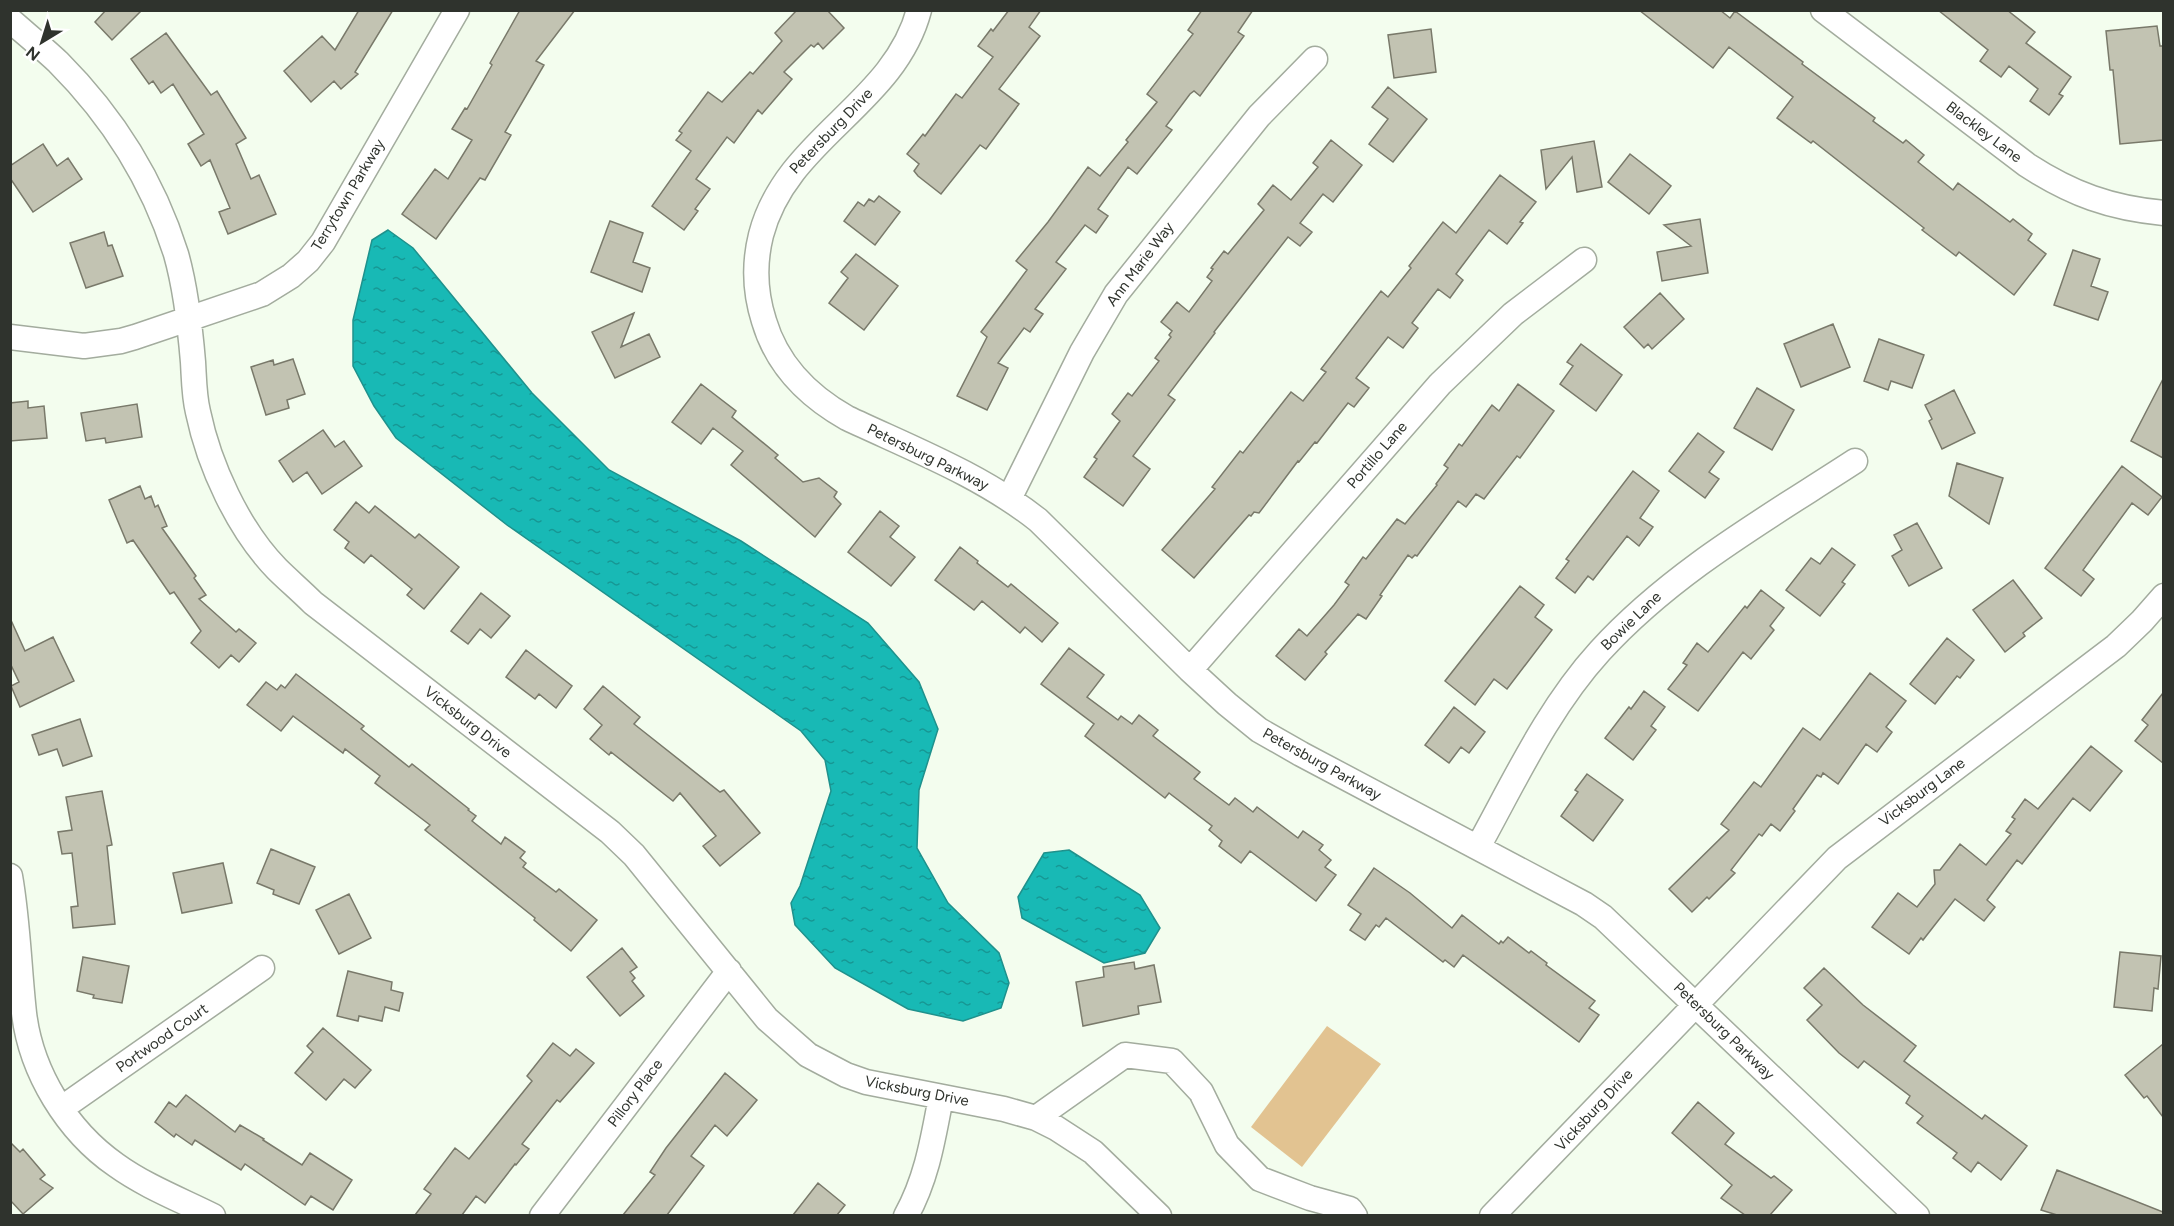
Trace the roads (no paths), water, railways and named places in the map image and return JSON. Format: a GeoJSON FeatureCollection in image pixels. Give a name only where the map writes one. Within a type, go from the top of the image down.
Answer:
{"type":"FeatureCollection","features":[{"type":"Feature","properties":{"kind":"street","name":"Terrytown Parkway"},"geometry":{"type":"LineString","coordinates":[[10,337],[69,345],[99,344],[135,337],[262,294],[282,283],[308,261],[329,232],[356,181],[457,10]]}},
{"type":"Feature","properties":{"kind":"street","name":"Petersburg Drive"},"geometry":{"type":"LineString","coordinates":[[757,294],[757,250],[766,216],[775,196],[802,159],[892,66],[909,37],[919,10]]}},
{"type":"Feature","properties":{"kind":"street","name":"Blackley Lane"},"geometry":{"type":"LineString","coordinates":[[1823,10],[2027,165],[2057,184],[2111,205],[2163,213]]}},
{"type":"Feature","properties":{"kind":"street","name":"Vicksburg Drive"},"geometry":{"type":"LineString","coordinates":[[10,20],[56,60],[101,109],[138,163],[169,233],[184,286],[198,411],[204,440],[228,499],[271,562],[313,603],[610,832],[634,855],[767,1019],[808,1054],[846,1076],[866,1082],[1004,1109],[1036,1118],[1093,1152],[1159,1215]]}},
{"type":"Feature","properties":{"kind":"street","name":"Ann Marie Way"},"geometry":{"type":"LineString","coordinates":[[1009,499],[1082,352],[1116,294],[1252,125],[1315,59]]}},
{"type":"Feature","properties":{"kind":"street","name":"Portillo Lane"},"geometry":{"type":"LineString","coordinates":[[1190,670],[1440,384],[1513,314],[1584,260]]}},
{"type":"Feature","properties":{"kind":"street","name":"Petersburg Parkway"},"geometry":{"type":"LineString","coordinates":[[757,294],[765,328],[774,349],[787,368],[810,393],[847,418],[979,480],[1038,520],[1190,670],[1259,730],[1584,904],[1603,917],[1917,1215]]}},
{"type":"Feature","properties":{"kind":"street","name":"Bowie Lane"},"geometry":{"type":"LineString","coordinates":[[1478,848],[1553,713],[1586,667],[1616,634],[1640,610],[1681,576],[1855,461]]}},
{"type":"Feature","properties":{"kind":"street","name":"Vicksburg Lane"},"geometry":{"type":"LineString","coordinates":[[1695,1004],[1837,858],[1869,831],[2116,646],[2136,628],[2163,596]]}},
{"type":"Feature","properties":{"kind":"street"},"geometry":{"type":"LineString","coordinates":[[10,876],[24,1013],[35,1058],[49,1089],[91,1143],[117,1166],[213,1215]]}},
{"type":"Feature","properties":{"kind":"street","name":"Portwood Court"},"geometry":{"type":"LineString","coordinates":[[62,1108],[261,968]]}},
{"type":"Feature","properties":{"kind":"street","name":"Pillory Place"},"geometry":{"type":"LineString","coordinates":[[542,1215],[729,971]]}},
{"type":"Feature","properties":{"kind":"street","name":"Vicksburg Drive"},"geometry":{"type":"LineString","coordinates":[[1492,1215],[1695,1004]]}},
{"type":"Feature","properties":{"kind":"street"},"geometry":{"type":"LineString","coordinates":[[1036,1118],[1125,1055],[1172,1061],[1201,1092],[1227,1145],[1260,1179],[1310,1198],[1350,1209],[1355,1215]]}},
{"type":"Feature","properties":{"kind":"street"},"geometry":{"type":"LineString","coordinates":[[906,1215],[922,1183],[930,1158],[941,1097]]}},
{"type":"Feature","properties":{"kind":"water"},"geometry":{"type":"Polygon","coordinates":[[[388,230],[413,248],[532,393],[609,470],[741,541],[868,623],[919,682],[938,729],[919,790],[917,848],[948,903],[999,953],[1009,983],[1001,1008],[963,1021],[908,1009],[835,968],[795,925],[791,903],[800,886],[831,791],[825,760],[801,731],[507,525],[396,438],[374,406],[353,366],[353,320],[372,240],[388,230]]]}},
{"type":"Feature","properties":{"kind":"water"},"geometry":{"type":"Polygon","coordinates":[[[1069,850],[1140,895],[1160,928],[1145,953],[1104,963],[1022,918],[1018,897],[1044,853],[1069,850]]]}}]}
